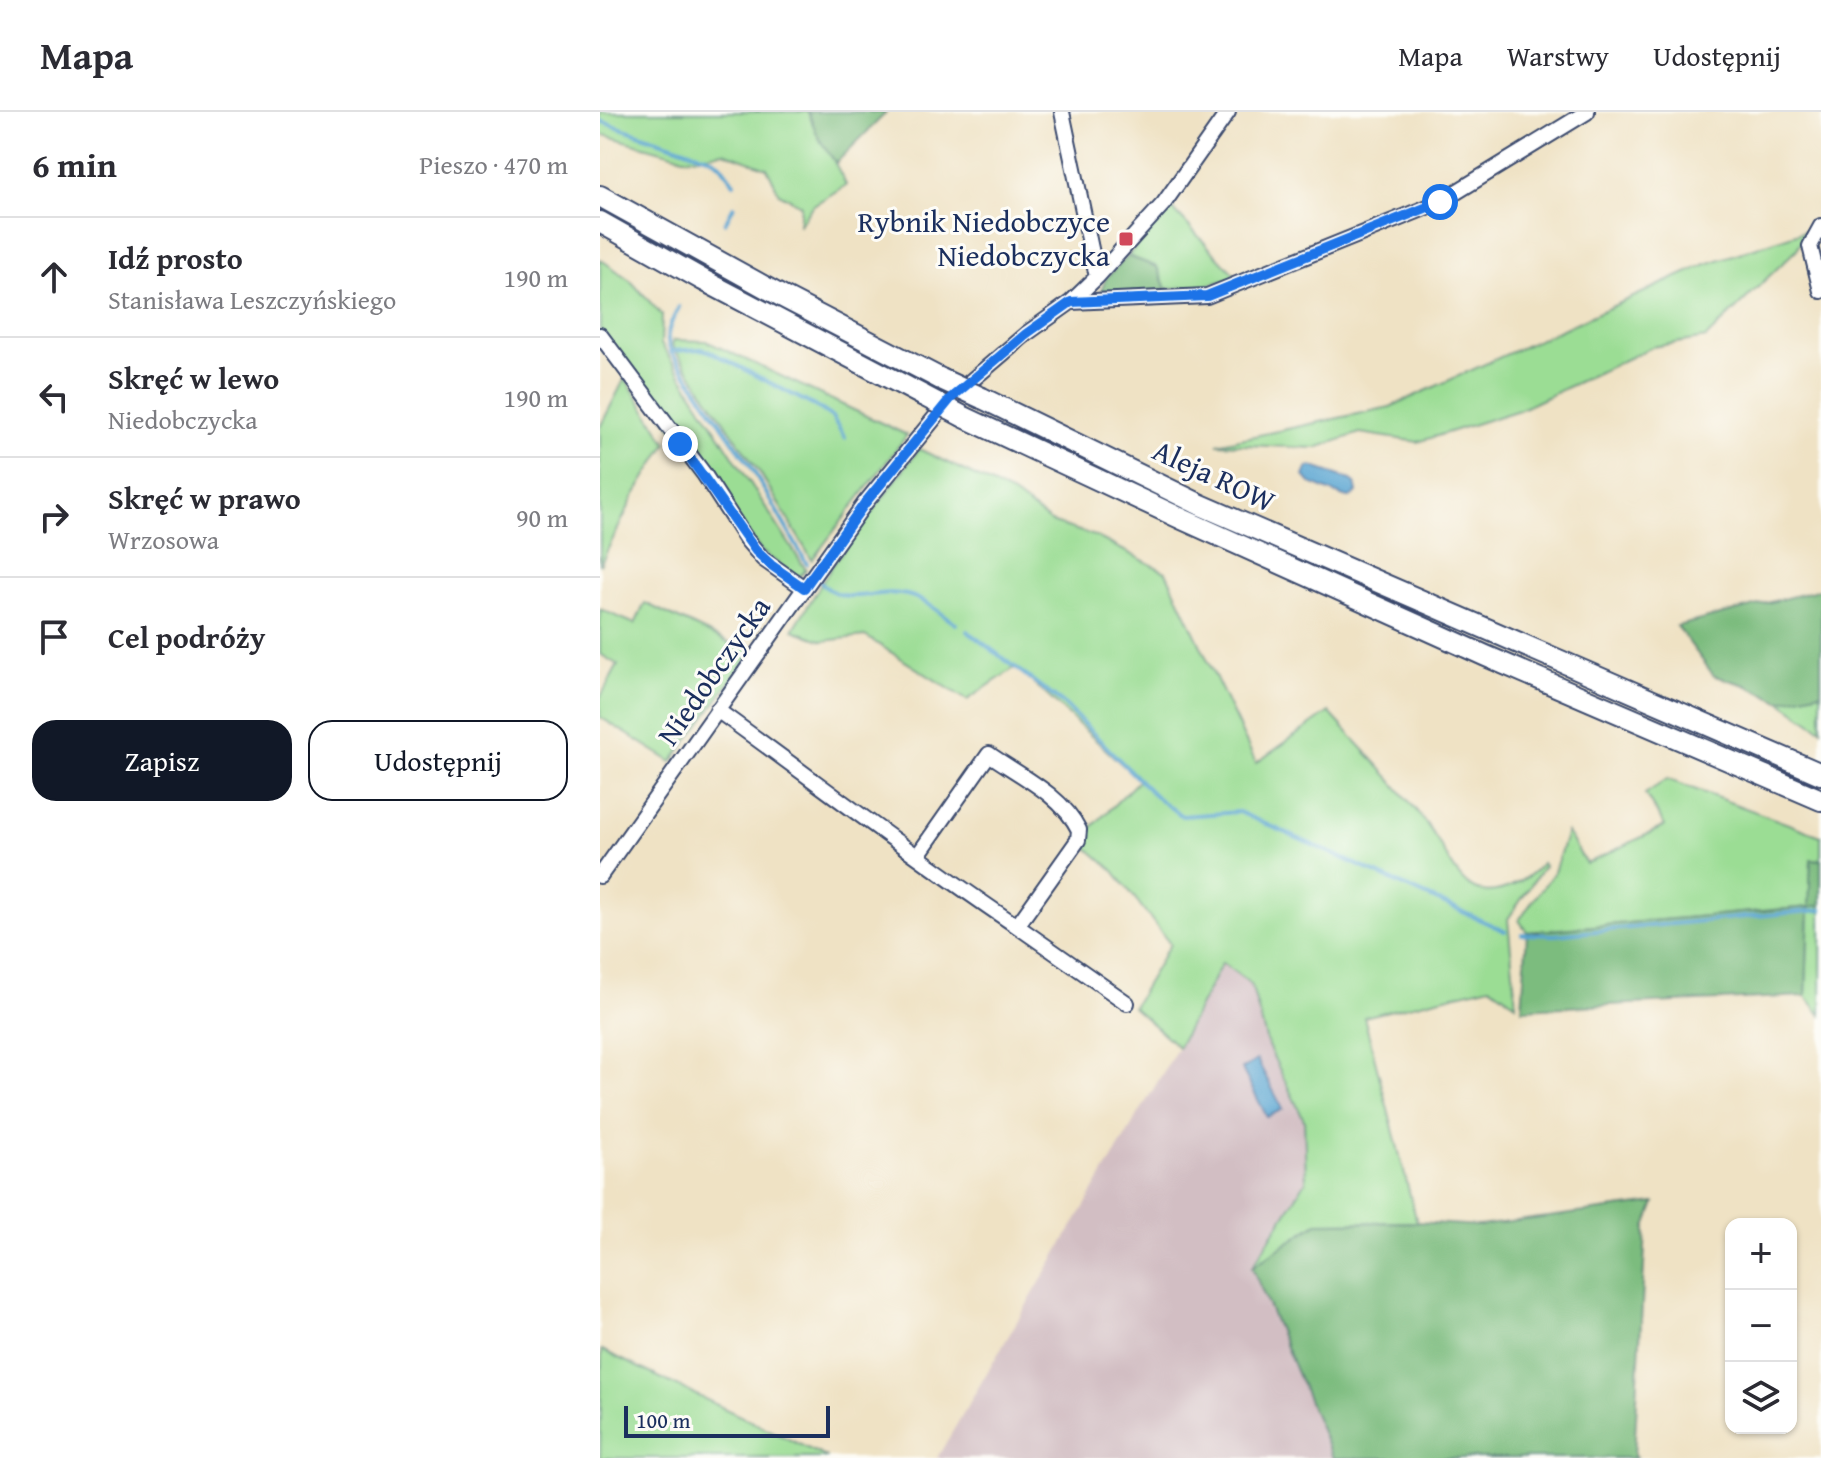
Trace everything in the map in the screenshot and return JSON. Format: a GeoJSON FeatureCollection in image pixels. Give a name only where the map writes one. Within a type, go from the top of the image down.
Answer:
{"type":"FeatureCollection","features":[{"type":"Feature","properties":{"kind":"main road","name":"Aleja ROW"},"geometry":{"type":"LineString","coordinates":[[600,196],[770,290],[941,379],[1201,505],[1821,774]]}},
{"type":"Feature","properties":{"kind":"main road","name":"Aleja ROW"},"geometry":{"type":"LineString","coordinates":[[600,222],[703,280],[964,417],[1442,636],[1821,800]]}},
{"type":"Feature","properties":{"kind":"street"},"geometry":{"type":"LineString","coordinates":[[1062,112],[1097,277]]}},
{"type":"Feature","properties":{"kind":"street","name":"Niedobczycka"},"geometry":{"type":"LineString","coordinates":[[600,876],[865,503],[951,398],[1026,334],[1071,302],[1097,277],[1164,203],[1228,112]]}},
{"type":"Feature","properties":{"kind":"street"},"geometry":{"type":"LineString","coordinates":[[1071,302],[1207,296],[1440,202],[1587,112]]}},
{"type":"Feature","properties":{"kind":"street"},"geometry":{"type":"LineString","coordinates":[[1821,226],[1810,246],[1821,291]]}},
{"type":"Feature","properties":{"kind":"street"},"geometry":{"type":"LineString","coordinates":[[600,335],[704,474],[746,539],[763,559],[804,588]]}},
{"type":"Feature","properties":{"kind":"street"},"geometry":{"type":"LineString","coordinates":[[717,710],[1127,1003]]}},
{"type":"Feature","properties":{"kind":"street"},"geometry":{"type":"LineString","coordinates":[[918,855],[989,754],[1044,792],[1072,818],[1080,835],[1017,926]]}},
{"type":"Feature","properties":{"kind":"shaded area"},"geometry":{"type":"Polygon","coordinates":[[[1221,962],[1251,984],[1268,1046],[1304,1120],[1306,1181],[1253,1267],[1337,1458],[937,1458],[1178,1047],[1221,962]]]}},
{"type":"Feature","properties":{"kind":"green space"},"geometry":{"type":"Polygon","coordinates":[[[600,112],[808,112],[846,185],[812,206],[799,226],[801,205],[779,193],[767,168],[724,152],[687,158],[600,134],[600,112]]]}},
{"type":"Feature","properties":{"kind":"green space"},"geometry":{"type":"Polygon","coordinates":[[[808,112],[887,112],[836,163],[819,139],[808,112]]]}},
{"type":"Feature","properties":{"kind":"green space"},"geometry":{"type":"Polygon","coordinates":[[[1170,206],[1237,277],[1207,285],[1166,289],[1157,267],[1128,256],[1170,206]]]}},
{"type":"Feature","properties":{"kind":"green space"},"geometry":{"type":"Polygon","coordinates":[[[1805,231],[1797,249],[1706,338],[1652,347],[1519,410],[1418,442],[1360,433],[1316,448],[1217,444],[1390,407],[1706,264],[1805,231]]]}},
{"type":"Feature","properties":{"kind":"green space"},"geometry":{"type":"Polygon","coordinates":[[[1128,256],[1157,267],[1166,289],[1136,293],[1101,291],[1106,278],[1128,256]]]}},
{"type":"Feature","properties":{"kind":"green space"},"geometry":{"type":"Polygon","coordinates":[[[600,259],[630,280],[662,315],[661,344],[806,570],[798,578],[761,551],[600,329],[600,259]]]}},
{"type":"Feature","properties":{"kind":"green space"},"geometry":{"type":"Polygon","coordinates":[[[673,340],[706,341],[907,435],[812,560],[762,476],[672,346],[673,340]]]}},
{"type":"Feature","properties":{"kind":"green space"},"geometry":{"type":"Polygon","coordinates":[[[625,378],[667,443],[633,498],[600,565],[600,427],[625,378]]]}},
{"type":"Feature","properties":{"kind":"green space"},"geometry":{"type":"Polygon","coordinates":[[[919,449],[1013,494],[1051,522],[1095,536],[1166,572],[1256,763],[1329,712],[1412,805],[1458,875],[1470,886],[1486,892],[1504,889],[1521,881],[1542,863],[1544,866],[1508,919],[1516,1004],[1490,986],[1364,1017],[1417,1222],[1317,1223],[1252,1267],[1306,1181],[1304,1120],[1268,1046],[1251,984],[1222,963],[1178,1047],[1133,1007],[1170,944],[1114,871],[1083,844],[1085,834],[1139,780],[1016,667],[967,700],[865,636],[823,641],[793,630],[834,563],[919,449]]]}},
{"type":"Feature","properties":{"kind":"green space"},"geometry":{"type":"Polygon","coordinates":[[[1821,589],[1821,692],[1780,701],[1746,685],[1714,676],[1677,626],[1821,589]]]}},
{"type":"Feature","properties":{"kind":"green space"},"geometry":{"type":"Polygon","coordinates":[[[645,603],[733,645],[738,640],[752,652],[672,762],[600,717],[600,698],[618,665],[600,654],[600,609],[635,624],[645,603]]]}},
{"type":"Feature","properties":{"kind":"green space"},"geometry":{"type":"Polygon","coordinates":[[[1821,692],[1821,729],[1780,701],[1821,692]]]}},
{"type":"Feature","properties":{"kind":"green space"},"geometry":{"type":"Polygon","coordinates":[[[1667,779],[1821,836],[1821,860],[1811,859],[1810,906],[1821,905],[1821,1015],[1806,996],[1809,907],[1527,932],[1519,920],[1554,872],[1567,832],[1586,864],[1665,826],[1645,794],[1667,779]]]}},
{"type":"Feature","properties":{"kind":"green space"},"geometry":{"type":"Polygon","coordinates":[[[1811,859],[1821,860],[1821,905],[1809,907],[1811,859]]]}},
{"type":"Feature","properties":{"kind":"green space"},"geometry":{"type":"Polygon","coordinates":[[[1809,907],[1806,996],[1522,1009],[1527,932],[1809,907]]]}},
{"type":"Feature","properties":{"kind":"green space"},"geometry":{"type":"Polygon","coordinates":[[[1655,1203],[1646,1227],[1634,1457],[1637,1458],[1333,1458],[1252,1267],[1317,1223],[1417,1222],[1479,1226],[1655,1203]]]}},
{"type":"Feature","properties":{"kind":"green space"},"geometry":{"type":"Polygon","coordinates":[[[602,1350],[828,1458],[600,1458],[602,1350]]]}},
{"type":"Feature","properties":{"kind":"water"},"geometry":{"type":"Polygon","coordinates":[[[1311,466],[1351,480],[1357,492],[1349,498],[1310,483],[1304,476],[1311,466]]]}},
{"type":"Feature","properties":{"kind":"water"},"geometry":{"type":"Polygon","coordinates":[[[1257,1060],[1283,1109],[1267,1117],[1242,1069],[1257,1060]]]}},
{"type":"Feature","properties":{"kind":"waterway"},"geometry":{"type":"LineString","coordinates":[[600,121],[711,158],[720,164],[734,183]]}},
{"type":"Feature","properties":{"kind":"waterway"},"geometry":{"type":"LineString","coordinates":[[725,223],[734,206]]}},
{"type":"Feature","properties":{"kind":"waterway"},"geometry":{"type":"LineString","coordinates":[[679,307],[668,335],[671,352],[750,465],[807,564]]}},
{"type":"Feature","properties":{"kind":"waterway"},"geometry":{"type":"LineString","coordinates":[[672,351],[709,351],[822,410],[832,417],[845,438]]}},
{"type":"Feature","properties":{"kind":"waterway"},"geometry":{"type":"LineString","coordinates":[[819,581],[829,590],[850,596],[895,593],[914,597],[956,624]]}},
{"type":"Feature","properties":{"kind":"waterway"},"geometry":{"type":"LineString","coordinates":[[967,631],[1065,705],[1157,798],[1182,816],[1239,812],[1505,931]]}},
{"type":"Feature","properties":{"kind":"waterway"},"geometry":{"type":"LineString","coordinates":[[1522,934],[1554,935],[1821,910]]}},
{"type":"Feature","properties":{"kind":"place","name":"Rybnik Niedobczyce Niedobczycka"},"geometry":{"type":"Point","coordinates":[1126,239]}},
{"type":"Feature","properties":{"kind":"route"},"geometry":{"type":"LineString","coordinates":[[680,444],[756,551],[804,588],[865,503],[951,398],[1026,334],[1071,302],[1207,296],[1440,202]]}}]}
